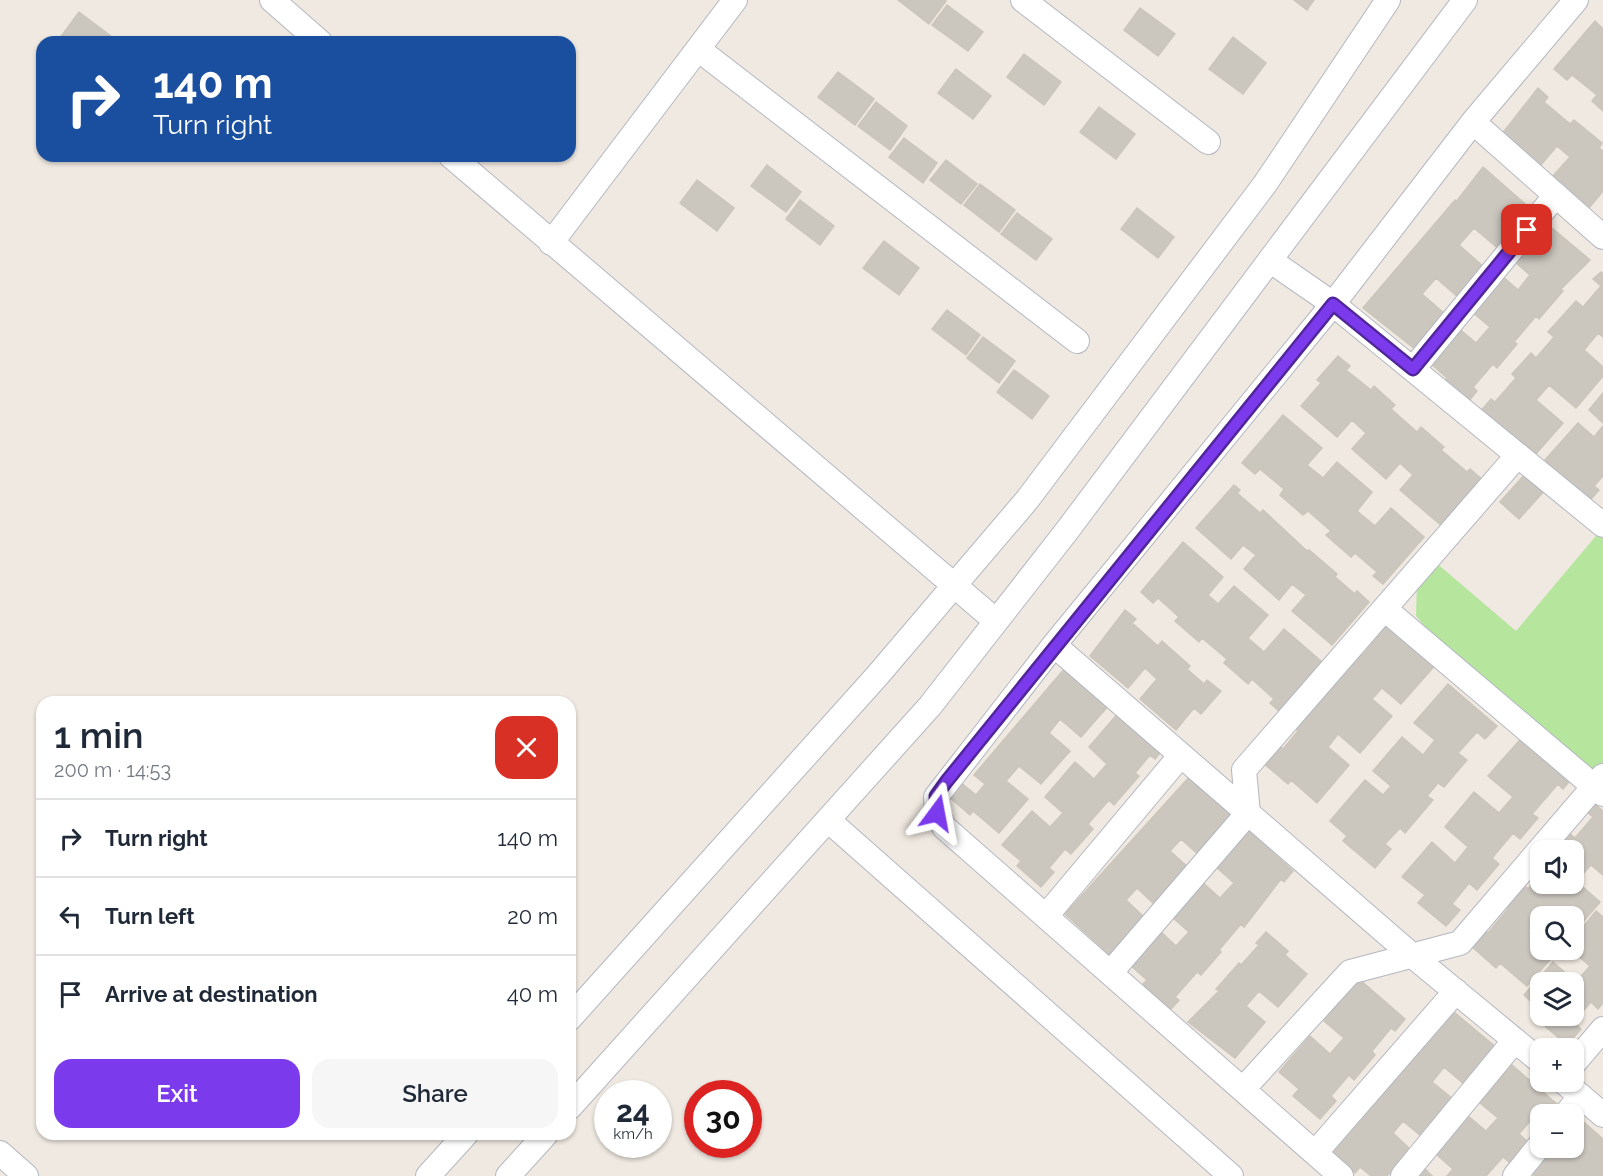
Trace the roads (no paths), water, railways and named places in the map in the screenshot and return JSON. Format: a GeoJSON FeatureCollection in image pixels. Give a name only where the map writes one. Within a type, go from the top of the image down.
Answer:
{"type":"FeatureCollection","features":[{"type":"Feature","properties":{"kind":"street"},"geometry":{"type":"LineString","coordinates":[[272,0],[313,36]]}},
{"type":"Feature","properties":{"kind":"street"},"geometry":{"type":"LineString","coordinates":[[551,243],[735,0]]}},
{"type":"Feature","properties":{"kind":"street"},"geometry":{"type":"LineString","coordinates":[[576,1011],[955,585],[1027,500],[1265,184],[1388,0]]}},
{"type":"Feature","properties":{"kind":"street"},"geometry":{"type":"LineString","coordinates":[[576,1100],[930,706],[1271,261],[1465,0]]}},
{"type":"Feature","properties":{"kind":"street"},"geometry":{"type":"LineString","coordinates":[[1341,1176],[1244,1088],[944,827],[937,813],[936,796],[1054,645],[1333,304],[1473,122],[1576,0]]}},
{"type":"Feature","properties":{"kind":"street"},"geometry":{"type":"LineString","coordinates":[[1031,2],[1208,142]]}},
{"type":"Feature","properties":{"kind":"street"},"geometry":{"type":"LineString","coordinates":[[698,49],[1077,340]]}},
{"type":"Feature","properties":{"kind":"street"},"geometry":{"type":"LineString","coordinates":[[1473,122],[1603,237]]}},
{"type":"Feature","properties":{"kind":"street"},"geometry":{"type":"LineString","coordinates":[[459,162],[996,621]]}},
{"type":"Feature","properties":{"kind":"street"},"geometry":{"type":"LineString","coordinates":[[1413,369],[1556,195]]}},
{"type":"Feature","properties":{"kind":"street"},"geometry":{"type":"LineString","coordinates":[[1271,261],[1333,304],[1603,525]]}},
{"type":"Feature","properties":{"kind":"street"},"geometry":{"type":"LineString","coordinates":[[1111,972],[1248,813],[1244,770],[1386,610],[1518,455]]}},
{"type":"Feature","properties":{"kind":"street"},"geometry":{"type":"LineString","coordinates":[[1244,1088],[1350,972],[1414,957],[1460,943],[1600,786],[1386,610]]}},
{"type":"Feature","properties":{"kind":"street"},"geometry":{"type":"LineString","coordinates":[[1054,645],[1414,957],[1530,1053]]}},
{"type":"Feature","properties":{"kind":"street"},"geometry":{"type":"LineString","coordinates":[[1046,916],[1181,755]]}},
{"type":"Feature","properties":{"kind":"street"},"geometry":{"type":"LineString","coordinates":[[828,820],[1231,1176]]}},
{"type":"Feature","properties":{"kind":"street"},"geometry":{"type":"LineString","coordinates":[[1315,1153],[1456,991]]}},
{"type":"Feature","properties":{"kind":"street"},"geometry":{"type":"LineString","coordinates":[[1584,1051],[1603,1029]]}},
{"type":"Feature","properties":{"kind":"street"},"geometry":{"type":"LineString","coordinates":[[1403,1176],[1515,1040]]}},
{"type":"Feature","properties":{"kind":"street"},"geometry":{"type":"LineString","coordinates":[[1570,1097],[1603,1116]]}},
{"type":"Feature","properties":{"kind":"street"},"geometry":{"type":"LineString","coordinates":[[428,1176],[461,1140]]}},
{"type":"Feature","properties":{"kind":"street"},"geometry":{"type":"LineString","coordinates":[[508,1176],[541,1140]]}},
{"type":"Feature","properties":{"kind":"street"},"geometry":{"type":"LineString","coordinates":[[0,1153],[26,1176]]}},
{"type":"Feature","properties":{"kind":"street"},"geometry":{"type":"LineString","coordinates":[[1515,1176],[1530,1157]]}}]}
